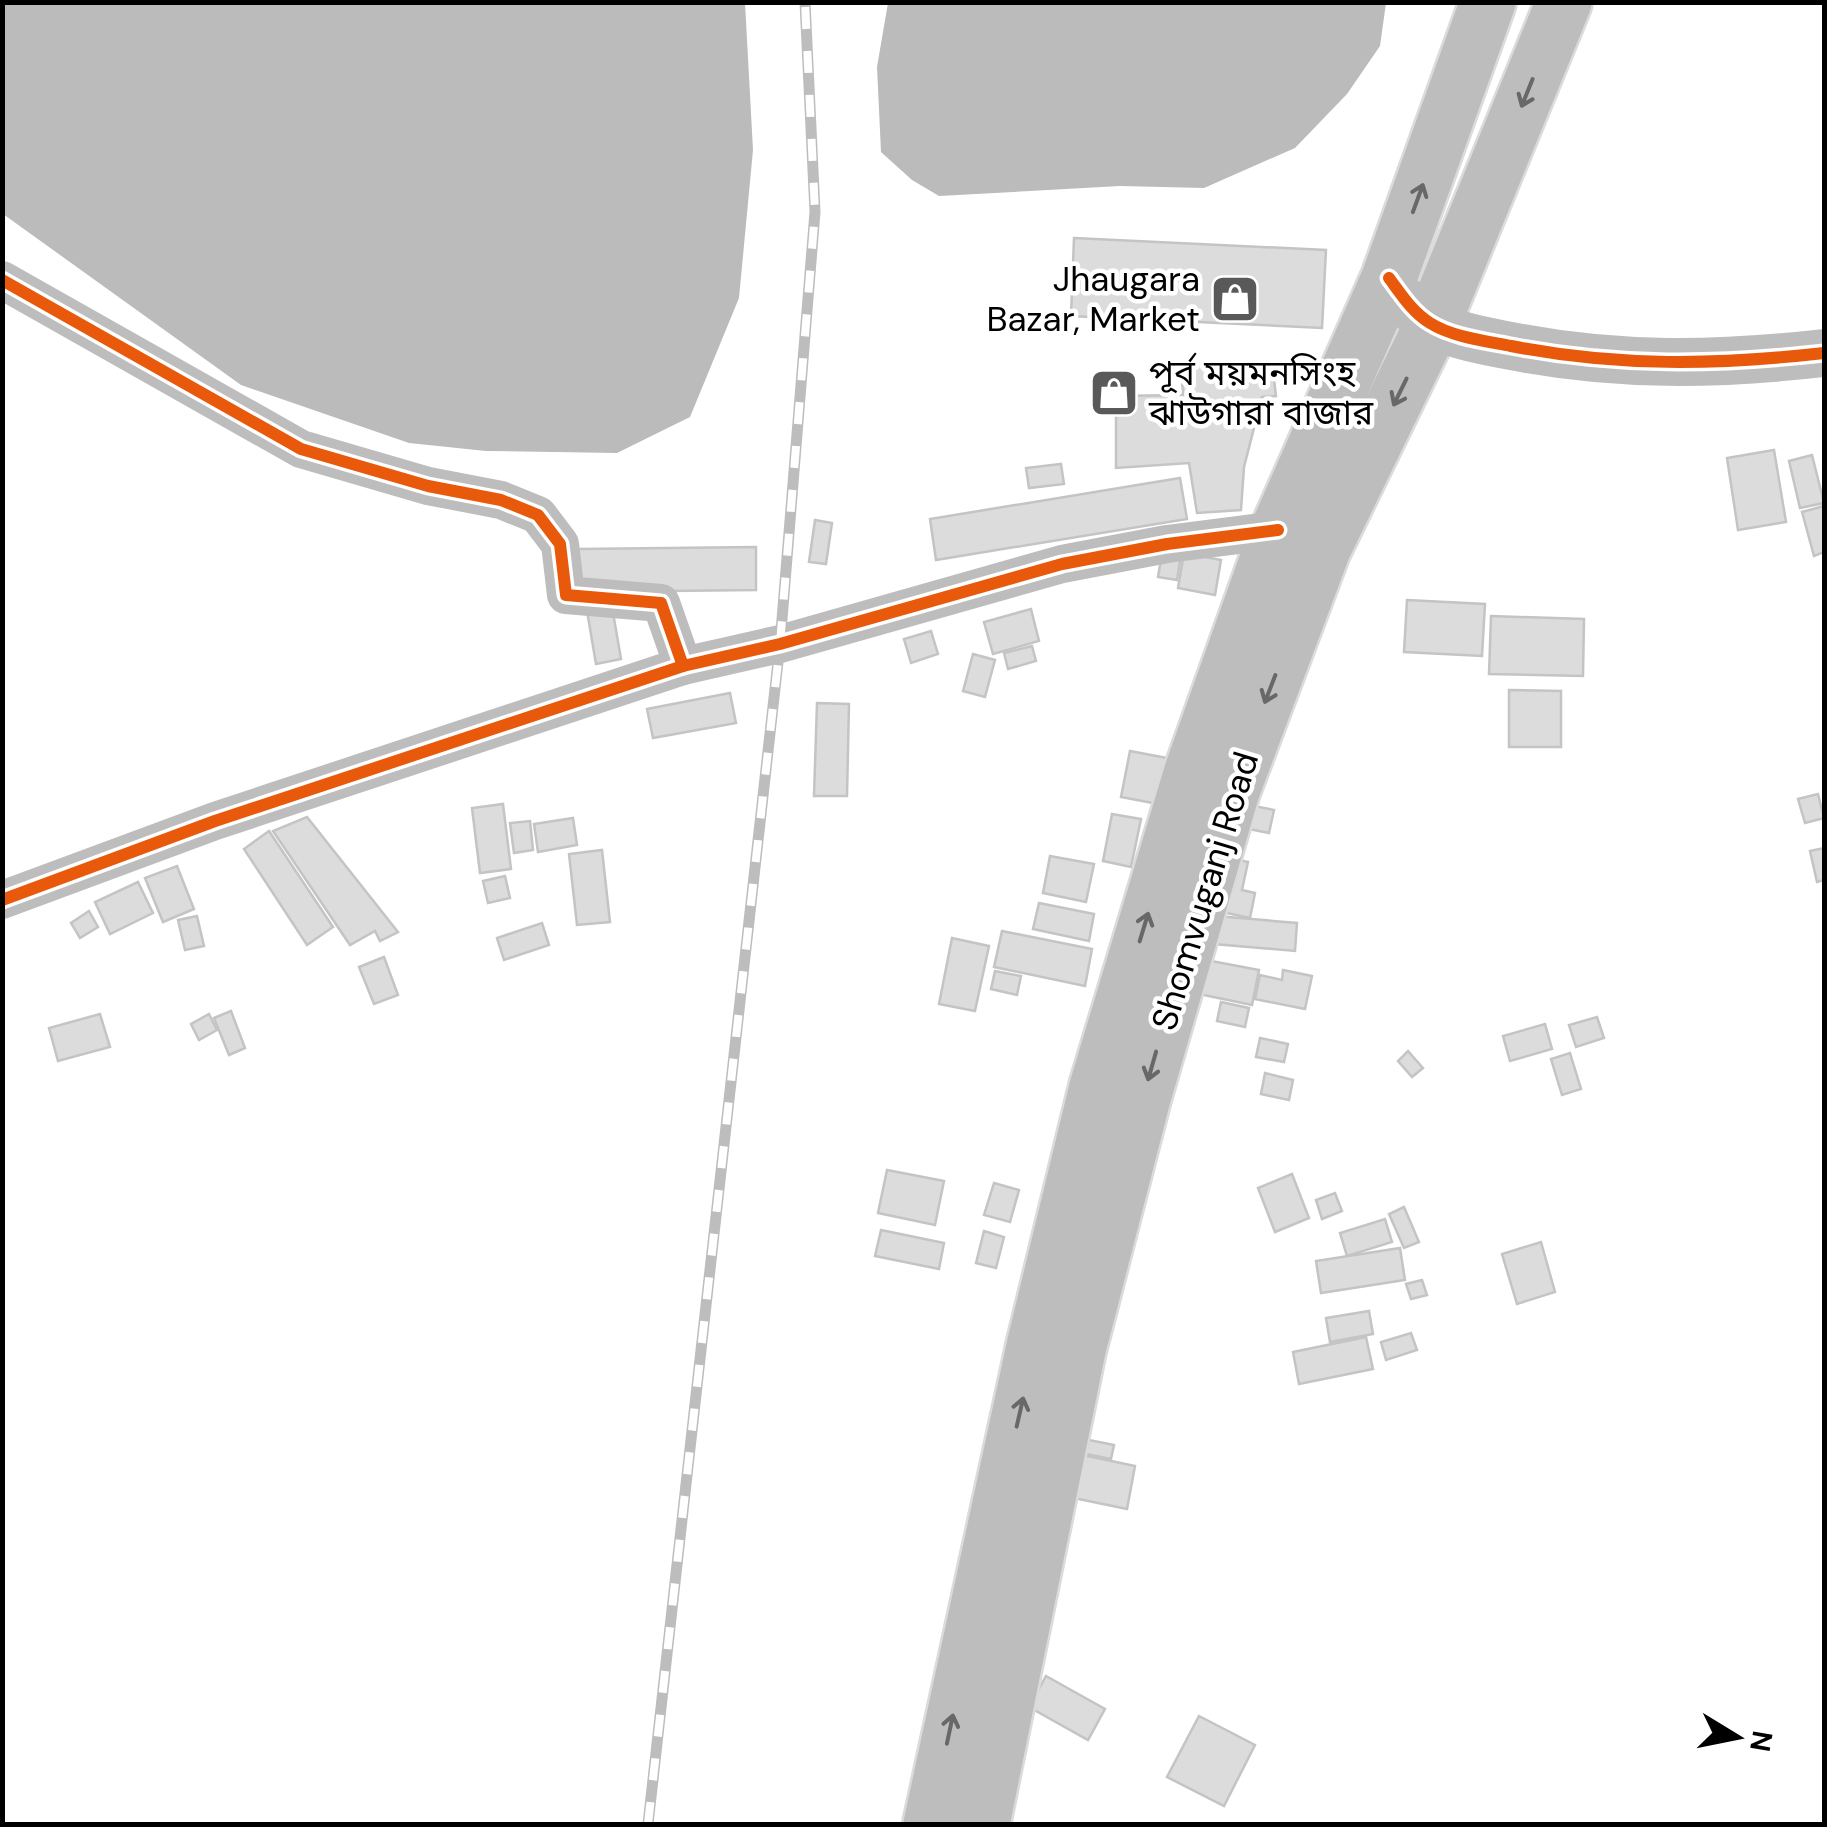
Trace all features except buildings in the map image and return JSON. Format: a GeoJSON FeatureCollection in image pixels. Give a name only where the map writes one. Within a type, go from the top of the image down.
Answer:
{"type":"FeatureCollection","features":[{"type":"Feature","properties":{"kind":"main road","name":"Shomvuganj Road"},"geometry":{"type":"LineString","coordinates":[[931,1824],[1031,1360],[1097,1086],[1192,770],[1278,530],[1389,278],[1488,2]]}},
{"type":"Feature","properties":{"kind":"main road","name":"Shomvuganj Road"},"geometry":{"type":"LineString","coordinates":[[982,1824],[1078,1350],[1143,1098],[1232,790],[1323,549],[1432,325],[1564,2]]}},
{"type":"Feature","properties":{"kind":"street"},"geometry":{"type":"LineString","coordinates":[[1389,278],[1413,310],[1432,325],[1566,356],[1636,364],[1731,364],[1824,354]]}},
{"type":"Feature","properties":{"kind":"street"},"geometry":{"type":"LineString","coordinates":[[2,280],[301,449],[428,486],[501,500],[538,515],[560,544],[566,595],[661,603],[682,666]]}},
{"type":"Feature","properties":{"kind":"street"},"geometry":{"type":"LineString","coordinates":[[3,900],[215,820],[682,666],[780,644],[1062,564],[1166,544],[1278,530]]}},
{"type":"Feature","properties":{"kind":"shaded area"},"geometry":{"type":"Polygon","coordinates":[[[888,2],[1386,3],[1380,46],[1347,94],[1295,148],[1204,188],[1120,186],[939,196],[912,180],[881,152],[877,67],[888,2]]]}},
{"type":"Feature","properties":{"kind":"shaded area"},"geometry":{"type":"Polygon","coordinates":[[[2,3],[745,3],[753,150],[739,298],[690,417],[617,453],[486,451],[409,443],[241,385],[3,214],[2,3]]]}},
{"type":"Feature","properties":{"kind":"railway"},"geometry":{"type":"LineString","coordinates":[[648,1824],[780,644],[815,212],[805,2]]}},
{"type":"Feature","properties":{"kind":"cycle path"},"geometry":{"type":"LineString","coordinates":[[1389,278],[1418,314],[1439,328],[1469,338],[1551,353],[1668,362],[1824,353]]}},
{"type":"Feature","properties":{"kind":"cycle path"},"geometry":{"type":"LineString","coordinates":[[2,280],[301,449],[428,486],[501,500],[538,515],[560,544],[566,595],[661,603],[683,666]]}},
{"type":"Feature","properties":{"kind":"cycle path"},"geometry":{"type":"LineString","coordinates":[[2,900],[215,821],[683,666],[780,644],[1062,564],[1167,544],[1278,530]]}},
{"type":"Feature","properties":{"kind":"place","name":"Jhaugara Bazar, Market"},"geometry":{"type":"Point","coordinates":[1235,299]}},
{"type":"Feature","properties":{"kind":"place","name":"পূর্ব ময়মনসিংহ ঝাউগারা বাজার"},"geometry":{"type":"Point","coordinates":[1114,393]}}]}
